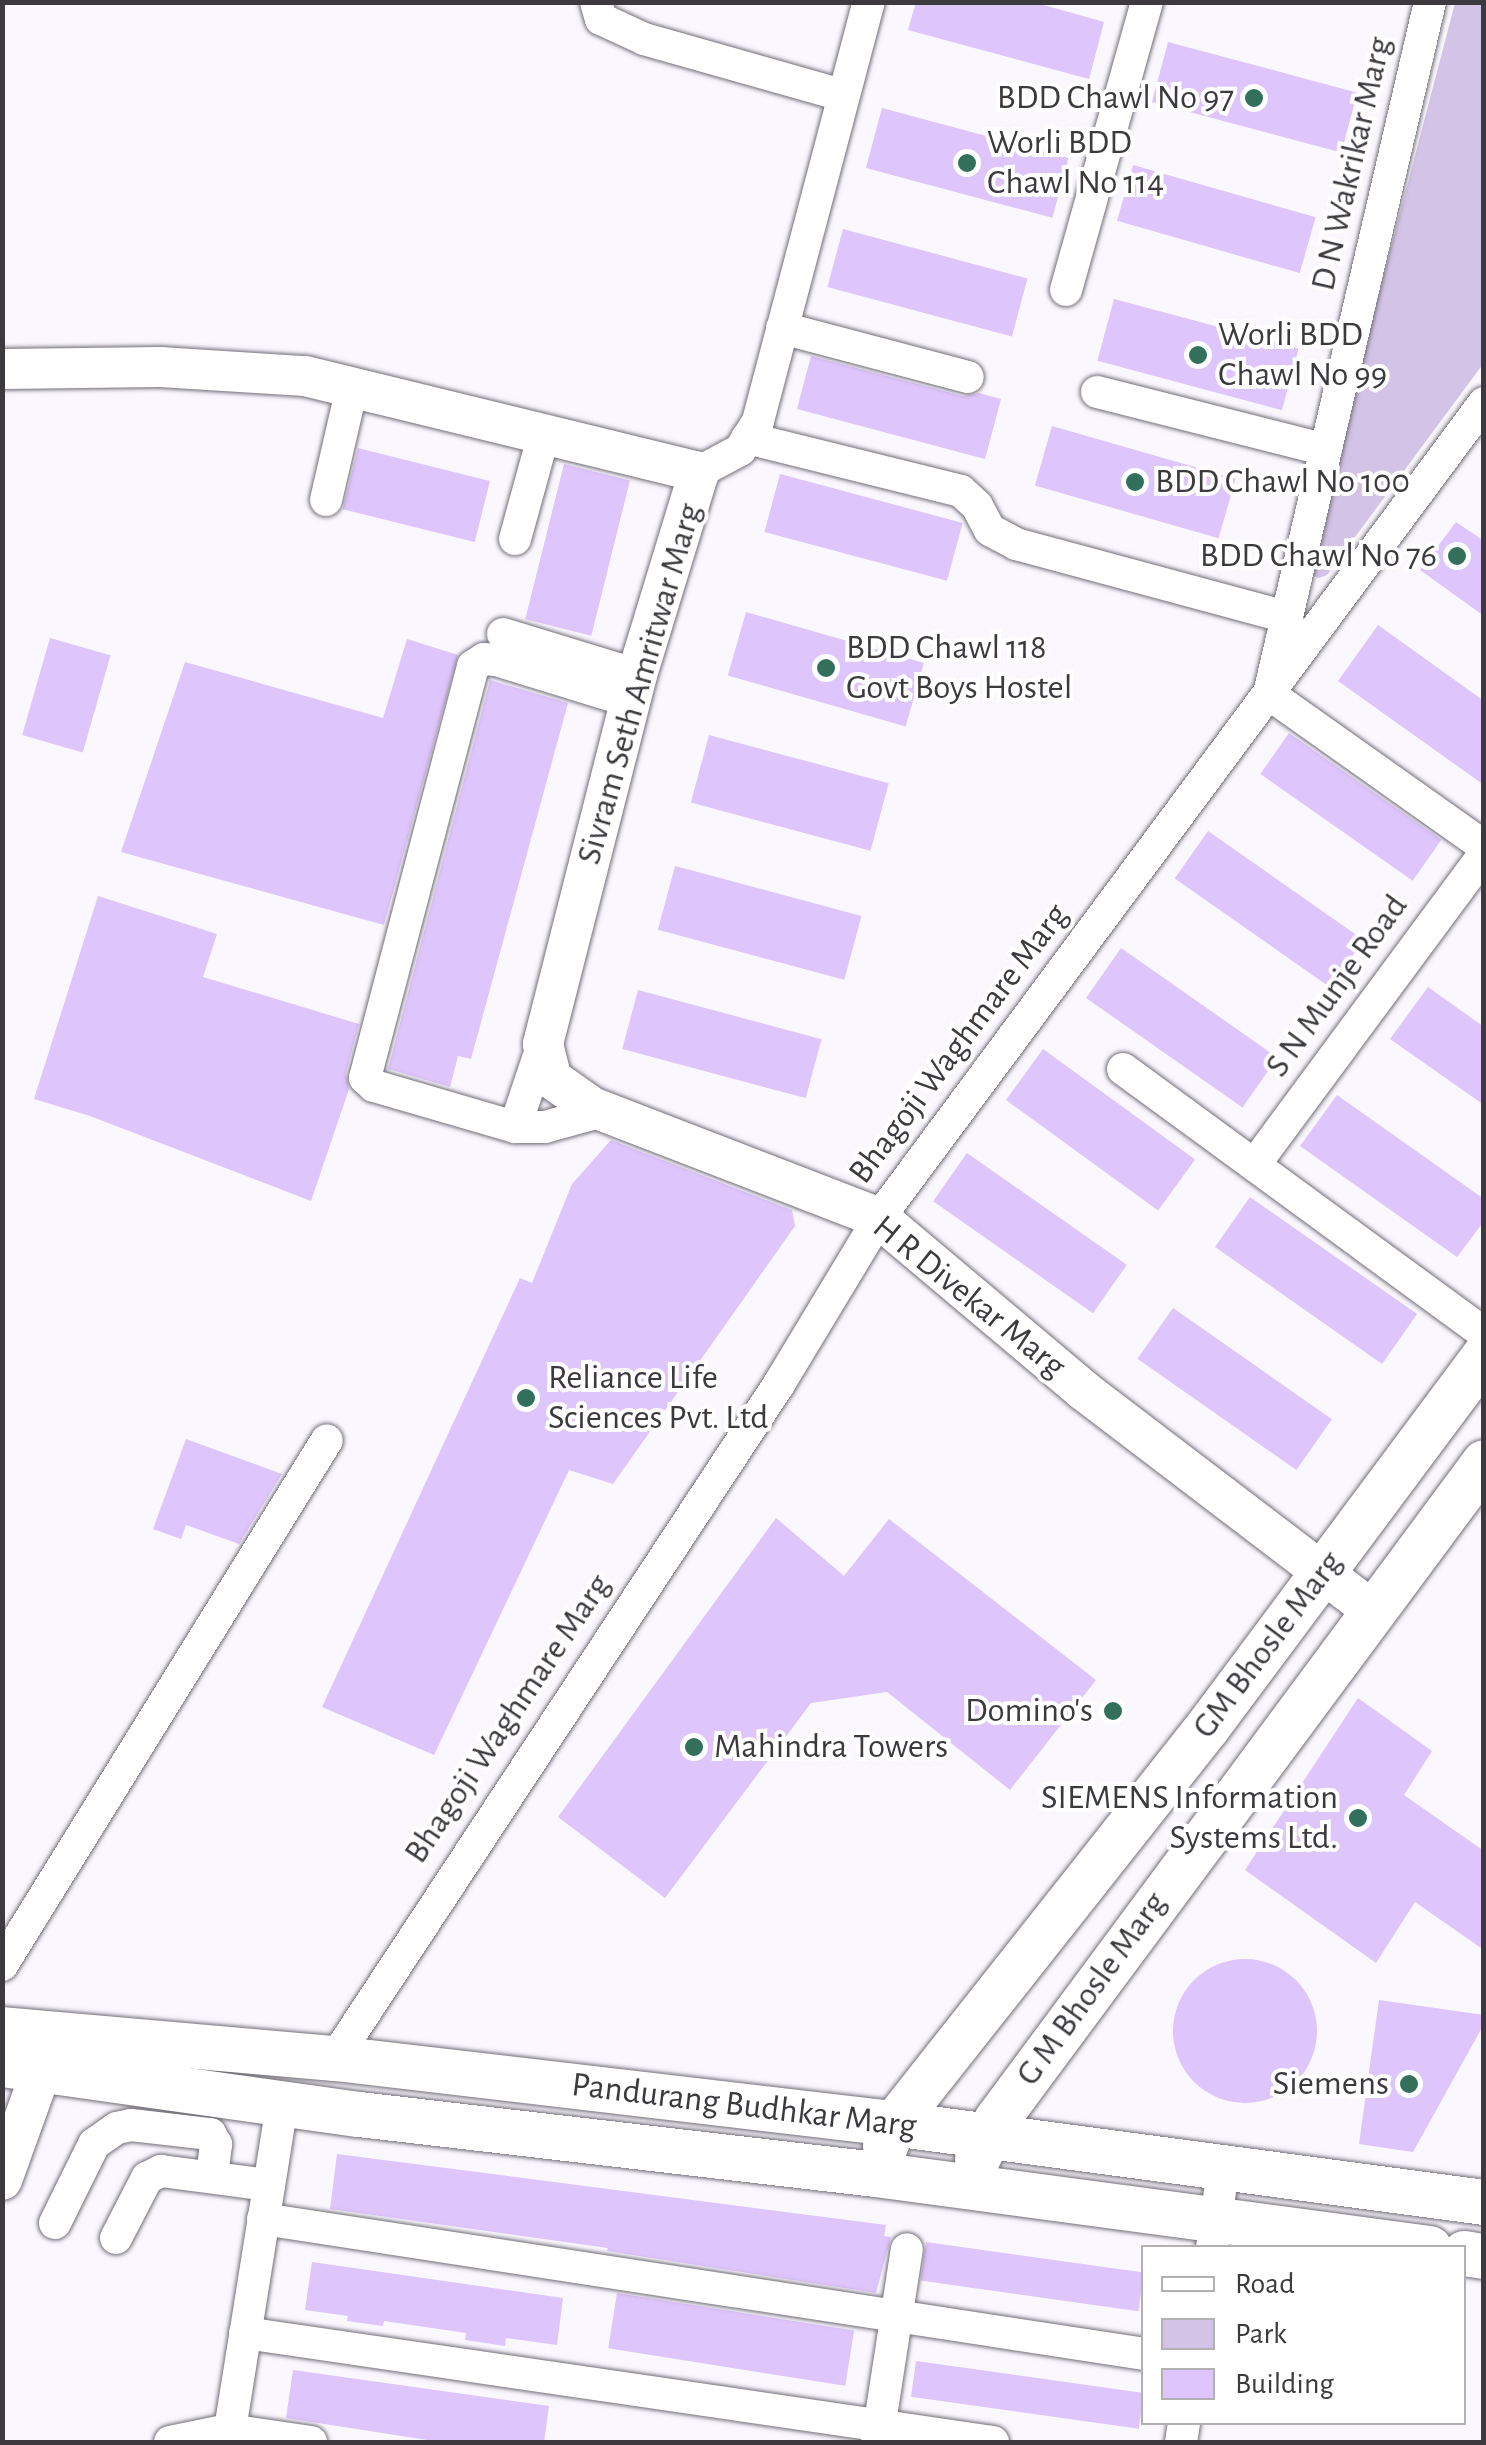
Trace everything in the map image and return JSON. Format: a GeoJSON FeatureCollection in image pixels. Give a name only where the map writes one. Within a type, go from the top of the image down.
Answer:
{"type":"FeatureCollection","features":[{"type":"Feature","properties":{"kind":"main road","name":"GM Bhosle Marg"},"geometry":{"type":"LineString","coordinates":[[875,2174],[894,2124],[1207,1727],[1484,1355]]}},
{"type":"Feature","properties":{"kind":"main road","name":"G M Bhosle Marg"},"geometry":{"type":"LineString","coordinates":[[968,2187],[985,2135],[1484,1462]]}},
{"type":"Feature","properties":{"kind":"main road","name":"Pandurang Budhkar Marg"},"geometry":{"type":"LineString","coordinates":[[22,2050],[335,2058],[985,2135],[1223,2170],[1484,2202]]}},
{"type":"Feature","properties":{"kind":"main road","name":"Pandurang Budhkar Marg"},"geometry":{"type":"LineString","coordinates":[[22,2050],[282,2103],[875,2174],[968,2187],[1214,2233],[1386,2245]]}},
{"type":"Feature","properties":{"kind":"street"},"geometry":{"type":"LineString","coordinates":[[596,2],[601,19],[644,39],[842,95]]}},
{"type":"Feature","properties":{"kind":"street"},"geometry":{"type":"LineString","coordinates":[[869,2],[758,421],[748,438],[961,490],[990,530],[1016,544],[1287,618]]}},
{"type":"Feature","properties":{"kind":"street"},"geometry":{"type":"LineString","coordinates":[[1066,290],[1147,2]]}},
{"type":"Feature","properties":{"kind":"street","name":"D N Wakrikar Marg"},"geometry":{"type":"LineString","coordinates":[[1269,694],[1430,2]]}},
{"type":"Feature","properties":{"kind":"street"},"geometry":{"type":"LineString","coordinates":[[782,328],[968,377]]}},
{"type":"Feature","properties":{"kind":"street"},"geometry":{"type":"LineString","coordinates":[[2,369],[160,366],[304,376],[699,472]]}},
{"type":"Feature","properties":{"kind":"street"},"geometry":{"type":"LineString","coordinates":[[326,500],[352,387]]}},
{"type":"Feature","properties":{"kind":"street"},"geometry":{"type":"LineString","coordinates":[[1096,392],[1326,450]]}},
{"type":"Feature","properties":{"kind":"street","name":"Bhagoji Waghmare Marg"},"geometry":{"type":"LineString","coordinates":[[335,2058],[779,1384],[878,1218],[1484,403]]}},
{"type":"Feature","properties":{"kind":"street"},"geometry":{"type":"LineString","coordinates":[[515,539],[544,434]]}},
{"type":"Feature","properties":{"kind":"street","name":"Sivram Seth Amritwar Marg"},"geometry":{"type":"LineString","coordinates":[[543,1044],[624,685],[699,472],[740,450],[748,438]]}},
{"type":"Feature","properties":{"kind":"street"},"geometry":{"type":"LineString","coordinates":[[503,634],[624,685]]}},
{"type":"Feature","properties":{"kind":"street"},"geometry":{"type":"LineString","coordinates":[[603,1111],[545,1127],[515,1127],[374,1086],[365,1078],[472,666],[484,659],[496,660],[624,685]]}},
{"type":"Feature","properties":{"kind":"street"},"geometry":{"type":"LineString","coordinates":[[1269,694],[1484,846]]}},
{"type":"Feature","properties":{"kind":"street","name":"S N Munje Road"},"geometry":{"type":"LineString","coordinates":[[1255,1164],[1484,855]]}},
{"type":"Feature","properties":{"kind":"street"},"geometry":{"type":"LineString","coordinates":[[515,1127],[543,1044]]}},
{"type":"Feature","properties":{"kind":"street","name":"H R Divekar Marg"},"geometry":{"type":"LineString","coordinates":[[543,1044],[552,1079],[603,1111],[878,1218],[1083,1390],[1372,1610]]}},
{"type":"Feature","properties":{"kind":"street"},"geometry":{"type":"LineString","coordinates":[[1124,1069],[1484,1334]]}},
{"type":"Feature","properties":{"kind":"street"},"geometry":{"type":"LineString","coordinates":[[2,1965],[326,1440]]}},
{"type":"Feature","properties":{"kind":"street"},"geometry":{"type":"LineString","coordinates":[[2,2180],[22,2050]]}},
{"type":"Feature","properties":{"kind":"street"},"geometry":{"type":"LineString","coordinates":[[228,2436],[282,2103]]}},
{"type":"Feature","properties":{"kind":"street"},"geometry":{"type":"LineString","coordinates":[[55,2223],[94,2144],[117,2128],[131,2124],[210,2134],[216,2144],[212,2175]]}},
{"type":"Feature","properties":{"kind":"street"},"geometry":{"type":"LineString","coordinates":[[1214,2233],[1223,2170]]}},
{"type":"Feature","properties":{"kind":"street"},"geometry":{"type":"LineString","coordinates":[[116,2238],[153,2174],[212,2175],[269,2185]]}},
{"type":"Feature","properties":{"kind":"street"},"geometry":{"type":"LineString","coordinates":[[264,2219],[1141,2354]]}},
{"type":"Feature","properties":{"kind":"street"},"geometry":{"type":"LineString","coordinates":[[878,2434],[907,2249]]}},
{"type":"Feature","properties":{"kind":"street"},"geometry":{"type":"LineString","coordinates":[[245,2333],[878,2434],[992,2442]]}},
{"type":"Feature","properties":{"kind":"street"},"geometry":{"type":"LineString","coordinates":[[170,2442],[228,2436],[311,2442]]}},
{"type":"Feature","properties":{"kind":"green space"},"geometry":{"type":"Polygon","coordinates":[[[1455,3],[1483,3],[1483,364],[1327,575],[1319,578],[1312,576],[1309,561],[1455,3]]]}},
{"type":"Feature","properties":{"kind":"building"},"geometry":{"type":"Polygon","coordinates":[[[916,2],[1033,2],[1104,22],[1089,79],[908,30],[916,2]]]}},
{"type":"Feature","properties":{"kind":"building","name":"BDD Chawl No 97"},"geometry":{"type":"Polygon","coordinates":[[[1168,42],[1357,93],[1341,153],[1152,102],[1168,42]]]}},
{"type":"Feature","properties":{"kind":"building","name":"Worli BDD Chawl No 114"},"geometry":{"type":"Polygon","coordinates":[[[882,108],[1068,158],[1052,218],[866,168],[882,108]]]}},
{"type":"Feature","properties":{"kind":"building"},"geometry":{"type":"Polygon","coordinates":[[[1133,165],[1316,217],[1300,273],[1117,221],[1133,165]]]}},
{"type":"Feature","properties":{"kind":"building"},"geometry":{"type":"Polygon","coordinates":[[[843,229],[1027,278],[1012,336],[827,287],[843,229]]]}},
{"type":"Feature","properties":{"kind":"building","name":"Worli BDD Chawl No 99"},"geometry":{"type":"Polygon","coordinates":[[[1114,299],[1298,348],[1282,410],[1097,361],[1114,299]]]}},
{"type":"Feature","properties":{"kind":"building"},"geometry":{"type":"Polygon","coordinates":[[[811,356],[963,396],[979,393],[1001,399],[985,459],[797,409],[811,356]]]}},
{"type":"Feature","properties":{"kind":"building","name":"BDD Chawl No 100"},"geometry":{"type":"Polygon","coordinates":[[[1052,426],[1236,479],[1219,538],[1035,486],[1052,426]]]}},
{"type":"Feature","properties":{"kind":"building"},"geometry":{"type":"Polygon","coordinates":[[[358,448],[490,481],[475,542],[343,509],[358,448]]]}},
{"type":"Feature","properties":{"kind":"building"},"geometry":{"type":"Polygon","coordinates":[[[564,464],[630,480],[591,636],[525,619],[564,464]]]}},
{"type":"Feature","properties":{"kind":"building"},"geometry":{"type":"Polygon","coordinates":[[[780,474],[963,523],[947,581],[764,532],[780,474]]]}},
{"type":"Feature","properties":{"kind":"building","name":"BDD Chawl No 76"},"geometry":{"type":"Polygon","coordinates":[[[1456,522],[1484,541],[1484,616],[1420,570],[1456,522]]]}},
{"type":"Feature","properties":{"kind":"building","name":"BDD Chawl 118 Govt Boys Hostel"},"geometry":{"type":"Polygon","coordinates":[[[746,612],[924,663],[906,726],[728,675],[746,612]]]}},
{"type":"Feature","properties":{"kind":"building"},"geometry":{"type":"Polygon","coordinates":[[[1378,625],[1484,701],[1484,785],[1338,681],[1378,625]]]}},
{"type":"Feature","properties":{"kind":"building"},"geometry":{"type":"Polygon","coordinates":[[[50,638],[111,655],[83,752],[22,735],[50,638]]]}},
{"type":"Feature","properties":{"kind":"building"},"geometry":{"type":"Polygon","coordinates":[[[407,639],[458,655],[384,925],[121,852],[185,662],[383,718],[407,639]]]}},
{"type":"Feature","properties":{"kind":"building"},"geometry":{"type":"Polygon","coordinates":[[[490,680],[568,703],[471,1059],[458,1056],[450,1087],[388,1069],[490,680]]]}},
{"type":"Feature","properties":{"kind":"building"},"geometry":{"type":"Polygon","coordinates":[[[1289,733],[1441,840],[1413,881],[1260,774],[1289,733]]]}},
{"type":"Feature","properties":{"kind":"building"},"geometry":{"type":"Polygon","coordinates":[[[709,735],[889,783],[871,851],[691,803],[709,735]]]}},
{"type":"Feature","properties":{"kind":"building"},"geometry":{"type":"Polygon","coordinates":[[[1208,831],[1364,940],[1330,987],[1175,879],[1208,831]]]}},
{"type":"Feature","properties":{"kind":"building"},"geometry":{"type":"Polygon","coordinates":[[[675,866],[861,916],[844,980],[658,930],[675,866]]]}},
{"type":"Feature","properties":{"kind":"building"},"geometry":{"type":"Polygon","coordinates":[[[98,896],[217,934],[203,977],[359,1024],[346,1073],[349,1089],[311,1201],[90,1116],[34,1099],[98,896]]]}},
{"type":"Feature","properties":{"kind":"building"},"geometry":{"type":"Polygon","coordinates":[[[1121,948],[1277,1058],[1242,1108],[1086,998],[1121,948]]]}},
{"type":"Feature","properties":{"kind":"building"},"geometry":{"type":"Polygon","coordinates":[[[1428,987],[1484,1027],[1484,1105],[1390,1039],[1428,987]]]}},
{"type":"Feature","properties":{"kind":"building"},"geometry":{"type":"Polygon","coordinates":[[[638,990],[822,1039],[806,1098],[622,1049],[638,990]]]}},
{"type":"Feature","properties":{"kind":"building"},"geometry":{"type":"Polygon","coordinates":[[[1043,1049],[1195,1160],[1158,1210],[1006,1100],[1043,1049]]]}},
{"type":"Feature","properties":{"kind":"building"},"geometry":{"type":"Polygon","coordinates":[[[1337,1095],[1484,1199],[1484,1221],[1457,1257],[1300,1146],[1337,1095]]]}},
{"type":"Feature","properties":{"kind":"building"},"geometry":{"type":"Polygon","coordinates":[[[611,1140],[792,1210],[795,1226],[613,1484],[569,1470],[434,1755],[322,1707],[520,1278],[532,1283],[572,1184],[611,1140]]]}},
{"type":"Feature","properties":{"kind":"building"},"geometry":{"type":"Polygon","coordinates":[[[967,1153],[1127,1265],[1093,1313],[933,1201],[967,1153]]]}},
{"type":"Feature","properties":{"kind":"building"},"geometry":{"type":"Polygon","coordinates":[[[1250,1197],[1417,1314],[1382,1364],[1215,1247],[1250,1197]]]}},
{"type":"Feature","properties":{"kind":"building"},"geometry":{"type":"Polygon","coordinates":[[[1173,1308],[1332,1419],[1296,1470],[1137,1359],[1173,1308]]]}},
{"type":"Feature","properties":{"kind":"building"},"geometry":{"type":"Polygon","coordinates":[[[186,1439],[282,1474],[239,1544],[186,1525],[181,1539],[153,1529],[186,1439]]]}},
{"type":"Feature","properties":{"kind":"building","name":"Mahindra Towers"},"geometry":{"type":"Polygon","coordinates":[[[776,1518],[844,1576],[889,1519],[1096,1680],[1010,1790],[887,1692],[811,1703],[665,1898],[558,1817],[776,1518]]]}},
{"type":"Feature","properties":{"kind":"building","name":"SIEMENS Information Systems Ltd."},"geometry":{"type":"Polygon","coordinates":[[[1358,1698],[1432,1751],[1404,1795],[1484,1851],[1484,1950],[1415,1902],[1376,1963],[1245,1870],[1358,1698]]]}},
{"type":"Feature","properties":{"kind":"building"},"geometry":{"type":"Polygon","coordinates":[[[1245,1959],[1273,1965],[1296,1980],[1311,2003],[1317,2031],[1311,2059],[1296,2082],[1273,2097],[1245,2103],[1217,2097],[1194,2082],[1179,2059],[1173,2031],[1179,2003],[1194,1980],[1217,1965],[1245,1959]]]}},
{"type":"Feature","properties":{"kind":"building","name":"Siemens"},"geometry":{"type":"Polygon","coordinates":[[[1379,2000],[1484,2015],[1484,2024],[1413,2152],[1359,2144],[1379,2000]]]}},
{"type":"Feature","properties":{"kind":"building"},"geometry":{"type":"Polygon","coordinates":[[[337,2154],[886,2225],[884,2236],[891,2237],[876,2293],[607,2251],[608,2248],[330,2209],[337,2154]]]}},
{"type":"Feature","properties":{"kind":"building"},"geometry":{"type":"Polygon","coordinates":[[[926,2242],[1141,2272],[1138,2311],[921,2281],[926,2242]]]}},
{"type":"Feature","properties":{"kind":"building"},"geometry":{"type":"Polygon","coordinates":[[[312,2262],[563,2298],[557,2345],[506,2338],[505,2346],[465,2340],[466,2333],[384,2321],[383,2326],[347,2321],[348,2316],[305,2310],[312,2262]]]}},
{"type":"Feature","properties":{"kind":"building"},"geometry":{"type":"Polygon","coordinates":[[[617,2293],[854,2331],[845,2386],[608,2348],[617,2293]]]}},
{"type":"Feature","properties":{"kind":"building"},"geometry":{"type":"Polygon","coordinates":[[[916,2361],[1141,2393],[1139,2429],[911,2397],[916,2361]]]}},
{"type":"Feature","properties":{"kind":"building"},"geometry":{"type":"Polygon","coordinates":[[[293,2370],[549,2406],[544,2442],[440,2442],[286,2418],[293,2370]]]}},
{"type":"Feature","properties":{"kind":"place","name":"BDD Chawl No 97"},"geometry":{"type":"Point","coordinates":[1254,98]}},
{"type":"Feature","properties":{"kind":"place","name":"Worli BDD Chawl No 114"},"geometry":{"type":"Point","coordinates":[967,163]}},
{"type":"Feature","properties":{"kind":"place","name":"Worli BDD Chawl No 99"},"geometry":{"type":"Point","coordinates":[1198,355]}},
{"type":"Feature","properties":{"kind":"place","name":"BDD Chawl No 100"},"geometry":{"type":"Point","coordinates":[1135,482]}},
{"type":"Feature","properties":{"kind":"place","name":"BDD Chawl No 76"},"geometry":{"type":"Point","coordinates":[1457,556]}},
{"type":"Feature","properties":{"kind":"place","name":"BDD Chawl 118 Govt Boys Hostel"},"geometry":{"type":"Point","coordinates":[826,668]}},
{"type":"Feature","properties":{"kind":"place","name":"Reliance Life Sciences Pvt. Ltd"},"geometry":{"type":"Point","coordinates":[526,1398]}},
{"type":"Feature","properties":{"kind":"place","name":"Domino's"},"geometry":{"type":"Point","coordinates":[1113,1711]}},
{"type":"Feature","properties":{"kind":"place","name":"Mahindra Towers"},"geometry":{"type":"Point","coordinates":[694,1747]}},
{"type":"Feature","properties":{"kind":"place","name":"SIEMENS Information Systems Ltd."},"geometry":{"type":"Point","coordinates":[1358,1818]}},
{"type":"Feature","properties":{"kind":"place","name":"Siemens"},"geometry":{"type":"Point","coordinates":[1409,2084]}}]}
